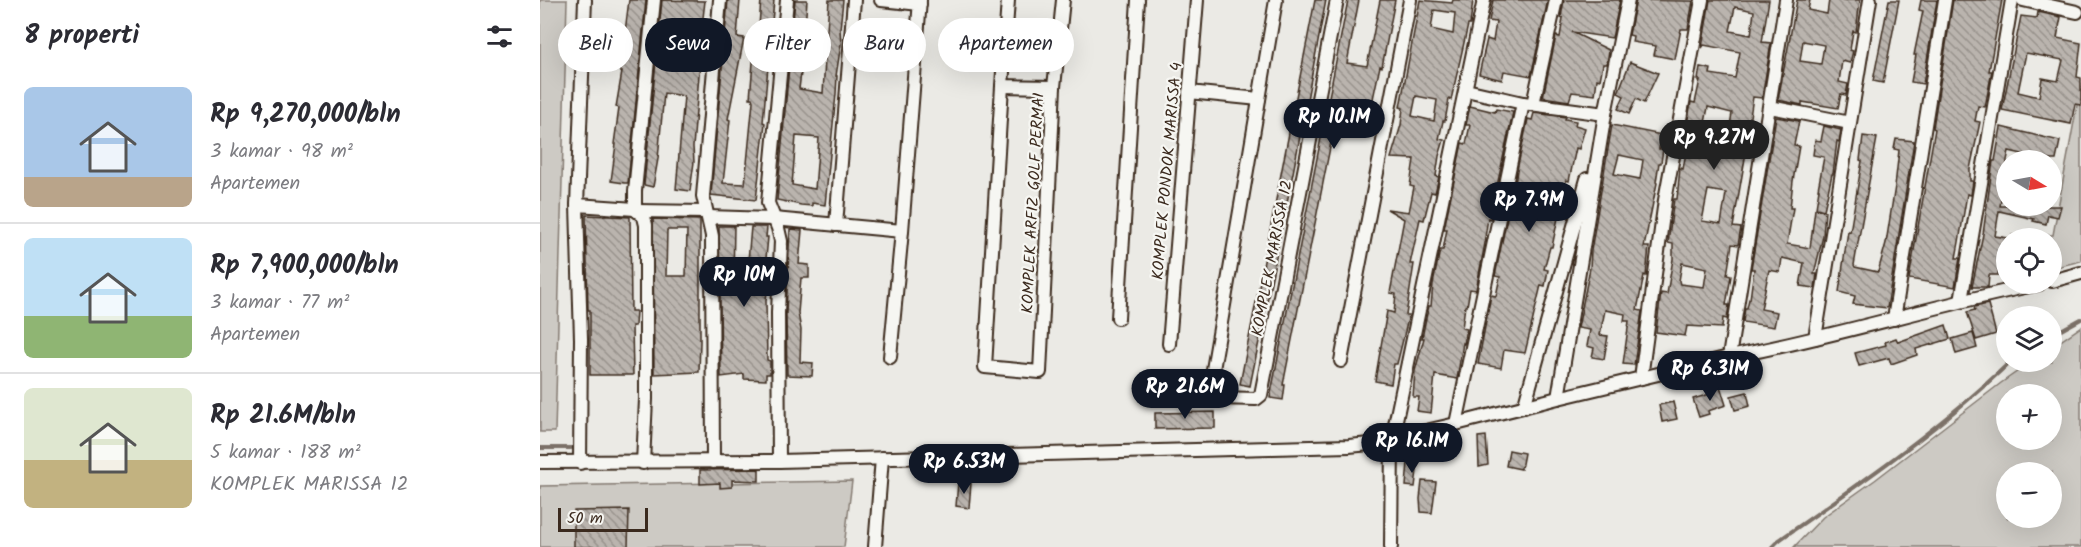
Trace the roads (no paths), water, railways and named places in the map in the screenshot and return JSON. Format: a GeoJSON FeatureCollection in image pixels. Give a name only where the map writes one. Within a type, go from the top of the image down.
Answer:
{"type":"FeatureCollection","features":[{"type":"Feature","properties":{"kind":"street"},"geometry":{"type":"LineString","coordinates":[[580,463],[581,339],[578,206],[585,0]]}},
{"type":"Feature","properties":{"kind":"street"},"geometry":{"type":"LineString","coordinates":[[636,210],[637,169],[654,0]]}},
{"type":"Feature","properties":{"kind":"street"},"geometry":{"type":"LineString","coordinates":[[713,462],[711,236],[703,196],[720,0]]}},
{"type":"Feature","properties":{"kind":"street"},"geometry":{"type":"LineString","coordinates":[[779,461],[778,313],[781,241],[768,203],[787,0]]}},
{"type":"Feature","properties":{"kind":"street"},"geometry":{"type":"LineString","coordinates":[[836,225],[854,0]]}},
{"type":"Feature","properties":{"kind":"street"},"geometry":{"type":"LineString","coordinates":[[881,0],[920,2],[891,357]]}},
{"type":"Feature","properties":{"kind":"street"},"geometry":{"type":"LineString","coordinates":[[1008,0],[1002,86],[1054,87]]}},
{"type":"Feature","properties":{"kind":"street","name":"KOMPLEK ARFIZ GOLF PERMAI"},"geometry":{"type":"LineString","coordinates":[[1002,86],[986,367],[1040,372],[1054,87],[1063,0]]}},
{"type":"Feature","properties":{"kind":"street"},"geometry":{"type":"LineString","coordinates":[[1118,318],[1138,0]]}},
{"type":"Feature","properties":{"kind":"street","name":"KOMPLEK PONDOK MARISSA 4"},"geometry":{"type":"LineString","coordinates":[[1169,344],[1197,0]]}},
{"type":"Feature","properties":{"kind":"street","name":"KOMPLEK MARISSA 12"},"geometry":{"type":"LineString","coordinates":[[1276,0],[1209,393],[1218,398],[1256,399],[1261,395],[1337,0]]}},
{"type":"Feature","properties":{"kind":"street"},"geometry":{"type":"LineString","coordinates":[[1341,361],[1410,0]]}},
{"type":"Feature","properties":{"kind":"street"},"geometry":{"type":"LineString","coordinates":[[1391,547],[1392,439],[1427,263],[1484,0]]}},
{"type":"Feature","properties":{"kind":"street"},"geometry":{"type":"LineString","coordinates":[[1456,424],[1528,103],[1556,0]]}},
{"type":"Feature","properties":{"kind":"street"},"geometry":{"type":"LineString","coordinates":[[1558,398],[1605,114],[1628,0]]}},
{"type":"Feature","properties":{"kind":"street"},"geometry":{"type":"LineString","coordinates":[[1641,378],[1665,200],[1702,0]]}},
{"type":"Feature","properties":{"kind":"street"},"geometry":{"type":"LineString","coordinates":[[1729,357],[1786,0]]}},
{"type":"Feature","properties":{"kind":"street"},"geometry":{"type":"LineString","coordinates":[[1815,338],[1870,0]]}},
{"type":"Feature","properties":{"kind":"street"},"geometry":{"type":"LineString","coordinates":[[1894,319],[1945,0]]}},
{"type":"Feature","properties":{"kind":"street"},"geometry":{"type":"LineString","coordinates":[[1961,301],[2012,0]]}},
{"type":"Feature","properties":{"kind":"street"},"geometry":{"type":"LineString","coordinates":[[2023,0],[2077,12]]}},
{"type":"Feature","properties":{"kind":"street"},"geometry":{"type":"LineString","coordinates":[[1466,90],[1528,103],[1605,114]]}},
{"type":"Feature","properties":{"kind":"street"},"geometry":{"type":"LineString","coordinates":[[1189,92],[1259,99]]}},
{"type":"Feature","properties":{"kind":"street"},"geometry":{"type":"LineString","coordinates":[[1770,107],[1850,123]]}},
{"type":"Feature","properties":{"kind":"street"},"geometry":{"type":"LineString","coordinates":[[1524,407],[1605,114]]}},
{"type":"Feature","properties":{"kind":"street"},"geometry":{"type":"LineString","coordinates":[[578,206],[774,219],[902,231]]}},
{"type":"Feature","properties":{"kind":"street"},"geometry":{"type":"LineString","coordinates":[[636,210],[644,217],[646,251],[646,399],[643,463]]}},
{"type":"Feature","properties":{"kind":"street"},"geometry":{"type":"LineString","coordinates":[[2062,278],[2081,273]]}},
{"type":"Feature","properties":{"kind":"street"},"geometry":{"type":"LineString","coordinates":[[540,462],[779,461],[1349,446],[1392,439],[1456,424],[1996,293]]}},
{"type":"Feature","properties":{"kind":"street"},"geometry":{"type":"LineString","coordinates":[[875,547],[882,458]]}},
{"type":"Feature","properties":{"kind":"waterway"},"geometry":{"type":"LineString","coordinates":[[2062,329],[2081,319]]}},
{"type":"Feature","properties":{"kind":"waterway"},"geometry":{"type":"LineString","coordinates":[[1772,547],[1927,433],[1999,372]]}},
{"type":"Feature","properties":{"kind":"waterway"},"geometry":{"type":"LineString","coordinates":[[540,448],[571,448]]}}]}
